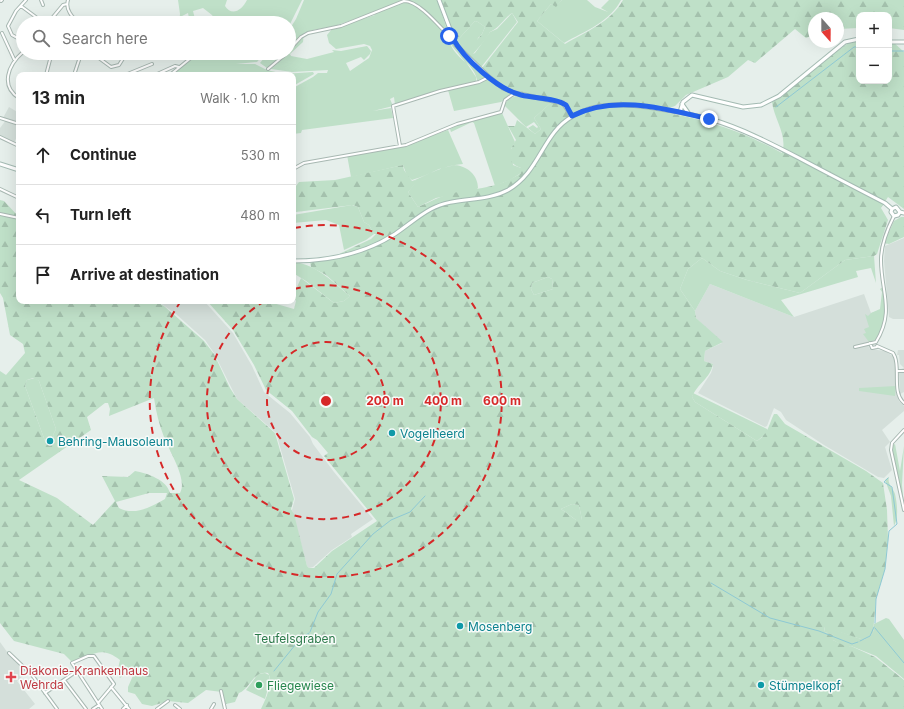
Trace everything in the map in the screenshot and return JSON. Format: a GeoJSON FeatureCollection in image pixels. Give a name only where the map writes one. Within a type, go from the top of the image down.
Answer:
{"type":"FeatureCollection","features":[{"type":"Feature","properties":{"kind":"main road"},"geometry":{"type":"LineString","coordinates":[[439,0],[452,37],[461,51],[489,77],[503,88],[515,93],[560,102],[566,105],[572,116]]}},
{"type":"Feature","properties":{"kind":"main road"},"geometry":{"type":"LineString","coordinates":[[680,112],[682,104],[688,97],[695,95],[735,106],[749,107],[761,105],[779,96],[845,42],[856,40]]}},
{"type":"Feature","properties":{"kind":"main road"},"geometry":{"type":"LineString","coordinates":[[892,42],[904,42]]}},
{"type":"Feature","properties":{"kind":"main road"},"geometry":{"type":"LineString","coordinates":[[682,104],[689,114]]}},
{"type":"Feature","properties":{"kind":"main road"},"geometry":{"type":"LineString","coordinates":[[296,260],[330,259],[356,252],[394,234],[438,206],[458,201],[488,197],[508,190],[530,171],[560,125],[572,116],[588,108],[607,105],[639,106],[680,112],[709,119],[750,134],[892,208],[898,208],[900,212],[904,213]]}},
{"type":"Feature","properties":{"kind":"main road"},"geometry":{"type":"LineString","coordinates":[[0,164],[16,169]]}},
{"type":"Feature","properties":{"kind":"main road"},"geometry":{"type":"LineString","coordinates":[[892,208],[891,212],[894,216],[898,215],[900,212]]}},
{"type":"Feature","properties":{"kind":"street"},"geometry":{"type":"LineString","coordinates":[[16,37],[12,35],[8,28],[16,11],[26,0]]}},
{"type":"Feature","properties":{"kind":"street"},"geometry":{"type":"LineString","coordinates":[[41,0],[43,5]]}},
{"type":"Feature","properties":{"kind":"street"},"geometry":{"type":"LineString","coordinates":[[68,0],[67,4],[73,16]]}},
{"type":"Feature","properties":{"kind":"street"},"geometry":{"type":"LineString","coordinates":[[296,42],[308,33],[341,26],[404,1],[410,1],[418,6],[449,36],[452,37]]}},
{"type":"Feature","properties":{"kind":"street"},"geometry":{"type":"LineString","coordinates":[[54,16],[63,6],[67,4]]}},
{"type":"Feature","properties":{"kind":"street"},"geometry":{"type":"LineString","coordinates":[[21,6],[35,16]]}},
{"type":"Feature","properties":{"kind":"street"},"geometry":{"type":"LineString","coordinates":[[2,33],[14,60],[7,72],[6,80],[9,90],[16,96]]}},
{"type":"Feature","properties":{"kind":"street"},"geometry":{"type":"LineString","coordinates":[[47,72],[50,60]]}},
{"type":"Feature","properties":{"kind":"street"},"geometry":{"type":"LineString","coordinates":[[75,72],[79,60]]}},
{"type":"Feature","properties":{"kind":"street"},"geometry":{"type":"LineString","coordinates":[[102,60],[111,67],[119,65],[122,60]]}},
{"type":"Feature","properties":{"kind":"street"},"geometry":{"type":"LineString","coordinates":[[173,72],[188,60]]}},
{"type":"Feature","properties":{"kind":"street"},"geometry":{"type":"LineString","coordinates":[[268,69],[279,60]]}},
{"type":"Feature","properties":{"kind":"street"},"geometry":{"type":"LineString","coordinates":[[132,72],[152,64]]}},
{"type":"Feature","properties":{"kind":"street"},"geometry":{"type":"LineString","coordinates":[[162,72],[175,66],[179,67]]}},
{"type":"Feature","properties":{"kind":"street"},"geometry":{"type":"LineString","coordinates":[[400,146],[393,106],[440,91],[476,83],[489,77]]}},
{"type":"Feature","properties":{"kind":"street"},"geometry":{"type":"LineString","coordinates":[[296,167],[304,163],[400,146],[468,120],[501,112],[505,100],[515,93]]}},
{"type":"Feature","properties":{"kind":"street"},"geometry":{"type":"LineString","coordinates":[[0,118],[16,123]]}},
{"type":"Feature","properties":{"kind":"street"},"geometry":{"type":"LineString","coordinates":[[0,137],[16,145]]}},
{"type":"Feature","properties":{"kind":"street"},"geometry":{"type":"LineString","coordinates":[[0,189],[16,197]]}},
{"type":"Feature","properties":{"kind":"street"},"geometry":{"type":"LineString","coordinates":[[0,214],[16,217]]}},
{"type":"Feature","properties":{"kind":"street"},"geometry":{"type":"LineString","coordinates":[[877,346],[876,342],[887,314],[886,298],[881,272],[881,250],[884,238],[894,216]]}},
{"type":"Feature","properties":{"kind":"street"},"geometry":{"type":"LineString","coordinates":[[856,347],[872,341],[876,342]]}},
{"type":"Feature","properties":{"kind":"street"},"geometry":{"type":"LineString","coordinates":[[870,343],[872,348],[877,346],[893,353],[897,360],[898,390],[901,401],[904,403]]}},
{"type":"Feature","properties":{"kind":"street"},"geometry":{"type":"LineString","coordinates":[[898,371],[904,371]]}},
{"type":"Feature","properties":{"kind":"street"},"geometry":{"type":"LineString","coordinates":[[904,430],[891,446],[904,510]]}},
{"type":"Feature","properties":{"kind":"street"},"geometry":{"type":"LineString","coordinates":[[890,474],[896,473]]}},
{"type":"Feature","properties":{"kind":"street"},"geometry":{"type":"LineString","coordinates":[[9,653],[32,675],[57,709]]}},
{"type":"Feature","properties":{"kind":"street"},"geometry":{"type":"LineString","coordinates":[[93,709],[99,704],[114,684],[94,656],[88,656],[72,662],[77,671],[99,704],[102,709]]}},
{"type":"Feature","properties":{"kind":"street"},"geometry":{"type":"LineString","coordinates":[[45,693],[77,671]]}},
{"type":"Feature","properties":{"kind":"street"},"geometry":{"type":"LineString","coordinates":[[64,680],[86,709]]}},
{"type":"Feature","properties":{"kind":"street"},"geometry":{"type":"LineString","coordinates":[[111,687],[129,709]]}},
{"type":"Feature","properties":{"kind":"street"},"geometry":{"type":"LineString","coordinates":[[221,691],[225,709]]}},
{"type":"Feature","properties":{"kind":"street"},"geometry":{"type":"LineString","coordinates":[[157,709],[168,701]]}},
{"type":"Feature","properties":{"kind":"street"},"geometry":{"type":"LineString","coordinates":[[211,709],[214,704]]}},
{"type":"Feature","properties":{"kind":"street"},"geometry":{"type":"LineString","coordinates":[[123,709],[127,705]]}},
{"type":"Feature","properties":{"kind":"street"},"geometry":{"type":"LineString","coordinates":[[175,705],[180,709]]}},
{"type":"Feature","properties":{"kind":"shaded area"},"geometry":{"type":"Polygon","coordinates":[[[9,107],[16,111],[16,139],[14,143],[0,136],[0,128],[6,120],[3,118],[9,107]]]}},
{"type":"Feature","properties":{"kind":"shaded area"},"geometry":{"type":"Polygon","coordinates":[[[904,238],[904,319],[893,319],[889,317],[884,261],[885,246],[904,238]]]}},
{"type":"Feature","properties":{"kind":"shaded area"},"geometry":{"type":"Polygon","coordinates":[[[710,284],[794,317],[864,294],[871,313],[880,310],[868,345],[870,349],[885,351],[894,357],[897,394],[899,401],[904,406],[904,411],[882,430],[890,442],[885,447],[892,470],[884,478],[878,477],[824,445],[786,420],[781,412],[774,408],[767,426],[765,427],[698,393],[711,373],[713,367],[713,364],[704,361],[705,351],[722,343],[696,318],[695,311],[710,284]]]}},
{"type":"Feature","properties":{"kind":"shaded area"},"geometry":{"type":"Polygon","coordinates":[[[161,304],[207,304],[233,333],[252,366],[264,392],[290,413],[310,437],[313,444],[334,472],[373,519],[351,534],[352,537],[332,550],[313,567],[309,568],[307,566],[292,510],[295,499],[276,433],[237,399],[214,353],[205,340],[176,314],[161,304]]]}},
{"type":"Feature","properties":{"kind":"shaded area"},"geometry":{"type":"Polygon","coordinates":[[[898,350],[904,350],[904,368],[900,364],[899,355],[897,355],[898,350]]]}},
{"type":"Feature","properties":{"kind":"shaded area"},"geometry":{"type":"Polygon","coordinates":[[[904,368],[904,392],[900,394],[899,373],[901,373],[901,369],[904,368]]]}},
{"type":"Feature","properties":{"kind":"shaded area","name":"Diakonie-Krankenhaus Wehrda"},"geometry":{"type":"Polygon","coordinates":[[[0,642],[10,656],[28,672],[17,681],[35,704],[29,709],[0,709],[0,642]]]}},
{"type":"Feature","properties":{"kind":"green space"},"geometry":{"type":"Polygon","coordinates":[[[178,0],[227,0],[225,6],[234,12],[240,9],[247,0],[302,0],[294,16],[213,16],[203,8],[193,11],[194,16],[189,16],[188,13],[182,16],[180,16],[178,0]]]}},
{"type":"Feature","properties":{"kind":"green space"},"geometry":{"type":"Polygon","coordinates":[[[304,0],[437,0],[449,35],[450,43],[454,50],[465,62],[452,46],[450,38],[458,50],[487,77],[477,82],[477,79],[475,73],[466,62],[476,77],[476,82],[395,105],[394,97],[390,99],[393,106],[373,111],[391,108],[393,118],[302,130],[301,133],[296,134],[296,86],[318,73],[327,73],[328,70],[292,72],[271,69],[278,63],[277,62],[267,68],[260,63],[262,60],[296,60],[296,57],[307,59],[334,52],[332,50],[341,51],[367,46],[371,51],[364,60],[361,57],[346,63],[350,71],[369,58],[372,50],[370,46],[364,44],[336,49],[329,43],[327,35],[332,29],[375,15],[374,12],[335,26],[304,33],[303,42],[296,48],[296,19],[304,0]]]}},
{"type":"Feature","properties":{"kind":"green space"},"geometry":{"type":"Polygon","coordinates":[[[440,0],[562,0],[556,7],[551,4],[537,21],[565,44],[605,20],[618,8],[623,0],[904,0],[904,30],[892,28],[892,12],[856,12],[856,28],[844,29],[844,12],[808,12],[808,37],[806,38],[795,29],[755,63],[748,60],[728,77],[686,95],[675,106],[669,108],[668,113],[727,128],[782,153],[782,134],[772,102],[815,67],[841,48],[844,48],[844,46],[854,39],[856,39],[856,84],[892,84],[892,41],[904,52],[904,209],[888,197],[881,208],[888,220],[877,254],[874,256],[845,260],[800,293],[747,280],[720,271],[702,258],[688,269],[680,289],[695,311],[696,318],[723,342],[705,351],[704,361],[713,364],[709,374],[694,392],[692,397],[695,402],[757,441],[766,432],[774,414],[777,414],[785,424],[866,471],[883,483],[887,510],[888,539],[885,569],[876,599],[873,633],[864,640],[824,627],[825,632],[833,635],[833,640],[847,647],[851,646],[875,657],[904,680],[904,709],[261,709],[265,701],[270,681],[268,673],[259,674],[255,677],[243,691],[239,693],[235,702],[226,704],[222,692],[206,690],[188,703],[168,701],[152,706],[142,704],[135,694],[128,692],[128,687],[135,671],[134,667],[129,667],[128,672],[120,678],[117,673],[120,660],[113,655],[102,652],[91,654],[72,662],[64,654],[14,641],[0,623],[0,371],[6,375],[25,353],[23,344],[10,335],[3,298],[0,293],[0,200],[4,201],[16,214],[16,304],[160,304],[204,341],[214,354],[230,388],[237,399],[275,433],[294,499],[291,509],[294,514],[307,566],[309,568],[314,568],[332,551],[377,521],[324,456],[328,453],[317,440],[312,437],[292,411],[266,390],[254,365],[233,330],[210,304],[276,304],[294,309],[296,304],[296,289],[301,278],[334,303],[344,301],[350,296],[326,275],[311,267],[310,262],[339,258],[337,255],[371,239],[376,234],[374,234],[369,225],[364,222],[358,207],[353,205],[296,212],[296,186],[299,182],[335,180],[403,165],[404,170],[412,181],[415,180],[417,182],[408,192],[418,207],[448,194],[497,185],[521,173],[521,168],[516,166],[510,160],[511,149],[516,140],[508,126],[515,126],[517,120],[535,134],[541,129],[534,118],[555,99],[524,93],[507,87],[490,76],[482,68],[518,22],[512,13],[497,28],[490,32],[473,54],[469,49],[482,34],[485,27],[475,21],[456,42],[440,0]],[[548,277],[532,283],[531,289],[534,295],[553,289],[552,279],[548,277]],[[33,378],[27,380],[25,386],[45,441],[49,443],[54,441],[53,435],[56,429],[39,381],[33,378]],[[154,398],[109,416],[110,409],[108,403],[105,403],[87,417],[91,430],[19,480],[57,498],[93,525],[115,501],[102,476],[128,477],[135,471],[140,472],[151,475],[161,481],[168,488],[170,493],[180,493],[182,480],[180,473],[166,443],[158,418],[154,398]],[[149,493],[116,502],[119,508],[125,510],[143,510],[165,499],[167,493],[149,493]],[[572,504],[561,509],[576,520],[582,520],[579,505],[572,504]]]}},
{"type":"Feature","properties":{"kind":"green space"},"geometry":{"type":"Polygon","coordinates":[[[562,0],[587,0],[595,7],[608,12],[601,8],[609,0],[621,0],[616,8],[604,20],[564,43],[537,21],[551,4],[556,6],[562,0]]]}},
{"type":"Feature","properties":{"kind":"green space"},"geometry":{"type":"Polygon","coordinates":[[[512,13],[517,22],[482,66],[479,66],[456,42],[475,21],[478,22],[485,27],[482,34],[478,38],[473,54],[475,53],[490,32],[497,29],[512,13]]]}},
{"type":"Feature","properties":{"kind":"green space"},"geometry":{"type":"Polygon","coordinates":[[[190,60],[259,60],[257,62],[236,64],[255,64],[267,70],[276,72],[176,72],[190,60]]]}},
{"type":"Feature","properties":{"kind":"green space"},"geometry":{"type":"Polygon","coordinates":[[[313,72],[314,74],[296,84],[296,73],[313,72]]]}},
{"type":"Feature","properties":{"kind":"green space"},"geometry":{"type":"Polygon","coordinates":[[[489,78],[512,94],[501,102],[454,111],[448,90],[480,83],[489,78]]]}},
{"type":"Feature","properties":{"kind":"green space"},"geometry":{"type":"Polygon","coordinates":[[[518,95],[553,101],[534,118],[541,129],[535,134],[528,128],[533,125],[537,128],[538,127],[534,122],[526,127],[504,105],[509,99],[518,95]]]}},
{"type":"Feature","properties":{"kind":"green space"},"geometry":{"type":"Polygon","coordinates":[[[502,113],[515,142],[511,149],[513,165],[521,168],[521,173],[510,180],[495,186],[474,123],[472,122],[451,132],[450,129],[458,125],[502,113]]]}},
{"type":"Feature","properties":{"kind":"green space"},"geometry":{"type":"Polygon","coordinates":[[[448,130],[463,164],[442,168],[412,180],[407,176],[403,165],[351,177],[347,155],[400,147],[448,130]]]}},
{"type":"Feature","properties":{"kind":"green space"},"geometry":{"type":"Polygon","coordinates":[[[455,165],[468,169],[474,175],[478,183],[478,188],[476,190],[436,198],[418,207],[408,192],[416,182],[415,180],[439,169],[455,165]]]}},
{"type":"Feature","properties":{"kind":"green space"},"geometry":{"type":"Polygon","coordinates":[[[352,205],[358,207],[364,222],[369,225],[374,234],[366,240],[344,250],[339,225],[326,220],[296,223],[296,214],[352,205]]]}},
{"type":"Feature","properties":{"kind":"green space"},"geometry":{"type":"Polygon","coordinates":[[[904,217],[904,237],[889,244],[884,243],[894,221],[904,217]]]}},
{"type":"Feature","properties":{"kind":"green space"},"geometry":{"type":"Polygon","coordinates":[[[874,256],[876,283],[871,268],[856,271],[858,277],[781,300],[794,317],[710,284],[695,311],[680,289],[688,269],[702,258],[720,271],[747,280],[800,293],[845,260],[874,256]]]}},
{"type":"Feature","properties":{"kind":"green space"},"geometry":{"type":"Polygon","coordinates":[[[296,262],[310,266],[324,274],[350,296],[344,301],[334,303],[296,275],[296,262]]]}},
{"type":"Feature","properties":{"kind":"green space"},"geometry":{"type":"Polygon","coordinates":[[[548,277],[552,279],[553,289],[534,295],[531,289],[532,283],[548,277]]]}},
{"type":"Feature","properties":{"kind":"green space"},"geometry":{"type":"Polygon","coordinates":[[[883,287],[885,315],[883,323],[879,336],[875,340],[869,342],[863,334],[866,333],[864,329],[869,327],[865,314],[868,316],[880,309],[882,292],[880,289],[883,287]]]}},
{"type":"Feature","properties":{"kind":"green space"},"geometry":{"type":"Polygon","coordinates":[[[35,378],[39,381],[56,429],[53,435],[54,441],[48,443],[45,441],[25,386],[27,380],[35,378]]]}},
{"type":"Feature","properties":{"kind":"green space"},"geometry":{"type":"Polygon","coordinates":[[[896,386],[895,396],[859,391],[859,388],[896,386]]]}},
{"type":"Feature","properties":{"kind":"green space"},"geometry":{"type":"Polygon","coordinates":[[[693,393],[767,429],[768,432],[757,441],[695,402],[692,397],[693,393]]]}},
{"type":"Feature","properties":{"kind":"green space"},"geometry":{"type":"Polygon","coordinates":[[[895,444],[900,471],[904,446],[902,485],[904,506],[893,452],[893,445],[895,444]]]}},
{"type":"Feature","properties":{"kind":"green space"},"geometry":{"type":"Polygon","coordinates":[[[889,477],[890,486],[895,494],[897,506],[897,519],[894,526],[891,496],[885,480],[889,477]]]}},
{"type":"Feature","properties":{"kind":"green space"},"geometry":{"type":"Polygon","coordinates":[[[572,504],[579,505],[582,520],[576,520],[561,509],[572,504]]]}},
{"type":"Feature","properties":{"kind":"green space"},"geometry":{"type":"Polygon","coordinates":[[[886,618],[889,619],[904,640],[904,679],[876,656],[851,646],[847,648],[833,640],[833,635],[825,632],[824,626],[864,640],[873,633],[874,624],[886,618]]]}},
{"type":"Feature","properties":{"kind":"green space","name":"Fliegewiese"},"geometry":{"type":"Polygon","coordinates":[[[265,673],[269,675],[270,681],[265,699],[246,690],[258,674],[265,673]]]}},
{"type":"Feature","properties":{"kind":"waterway"},"geometry":{"type":"LineString","coordinates":[[776,107],[856,47]]}},
{"type":"Feature","properties":{"kind":"waterway"},"geometry":{"type":"LineString","coordinates":[[892,51],[904,51]]}},
{"type":"Feature","properties":{"kind":"waterway"},"geometry":{"type":"LineString","coordinates":[[875,623],[876,599],[885,569],[889,531],[897,524],[892,487],[884,482],[888,478]]}},
{"type":"Feature","properties":{"kind":"waterway","name":"Teufelsgraben"},"geometry":{"type":"LineString","coordinates":[[310,632],[318,612],[331,594],[337,574],[373,534],[391,520],[410,512],[425,496]]}},
{"type":"Feature","properties":{"kind":"waterway"},"geometry":{"type":"LineString","coordinates":[[711,583],[770,618],[819,631],[852,644],[858,642]]}},
{"type":"Feature","properties":{"kind":"waterway"},"geometry":{"type":"LineString","coordinates":[[860,641],[870,636],[874,627]]}},
{"type":"Feature","properties":{"kind":"waterway"},"geometry":{"type":"LineString","coordinates":[[875,628],[904,663]]}},
{"type":"Feature","properties":{"kind":"waterway","name":"Teufelsgraben"},"geometry":{"type":"LineString","coordinates":[[274,671],[300,639],[309,633]]}},
{"type":"Feature","properties":{"kind":"place","name":"Vogelheerd"},"geometry":{"type":"Point","coordinates":[392,433]}},
{"type":"Feature","properties":{"kind":"place","name":"Behring-Mausoleum"},"geometry":{"type":"Point","coordinates":[50,441]}},
{"type":"Feature","properties":{"kind":"place","name":"Mosenberg"},"geometry":{"type":"Point","coordinates":[460,626]}},
{"type":"Feature","properties":{"kind":"place","name":"Diakonie-Krankenhaus Wehrda"},"geometry":{"type":"Point","coordinates":[11,677]}},
{"type":"Feature","properties":{"kind":"place","name":"Fliegewiese"},"geometry":{"type":"Point","coordinates":[259,685]}},
{"type":"Feature","properties":{"kind":"place","name":"Stümpelkopf"},"geometry":{"type":"Point","coordinates":[761,685]}},
{"type":"Feature","properties":{"kind":"route"},"geometry":{"type":"LineString","coordinates":[[449,36],[452,37],[461,51],[503,88],[521,95],[564,103],[572,116],[588,108],[607,105],[620,105],[639,106],[680,112],[709,119]]}}]}
